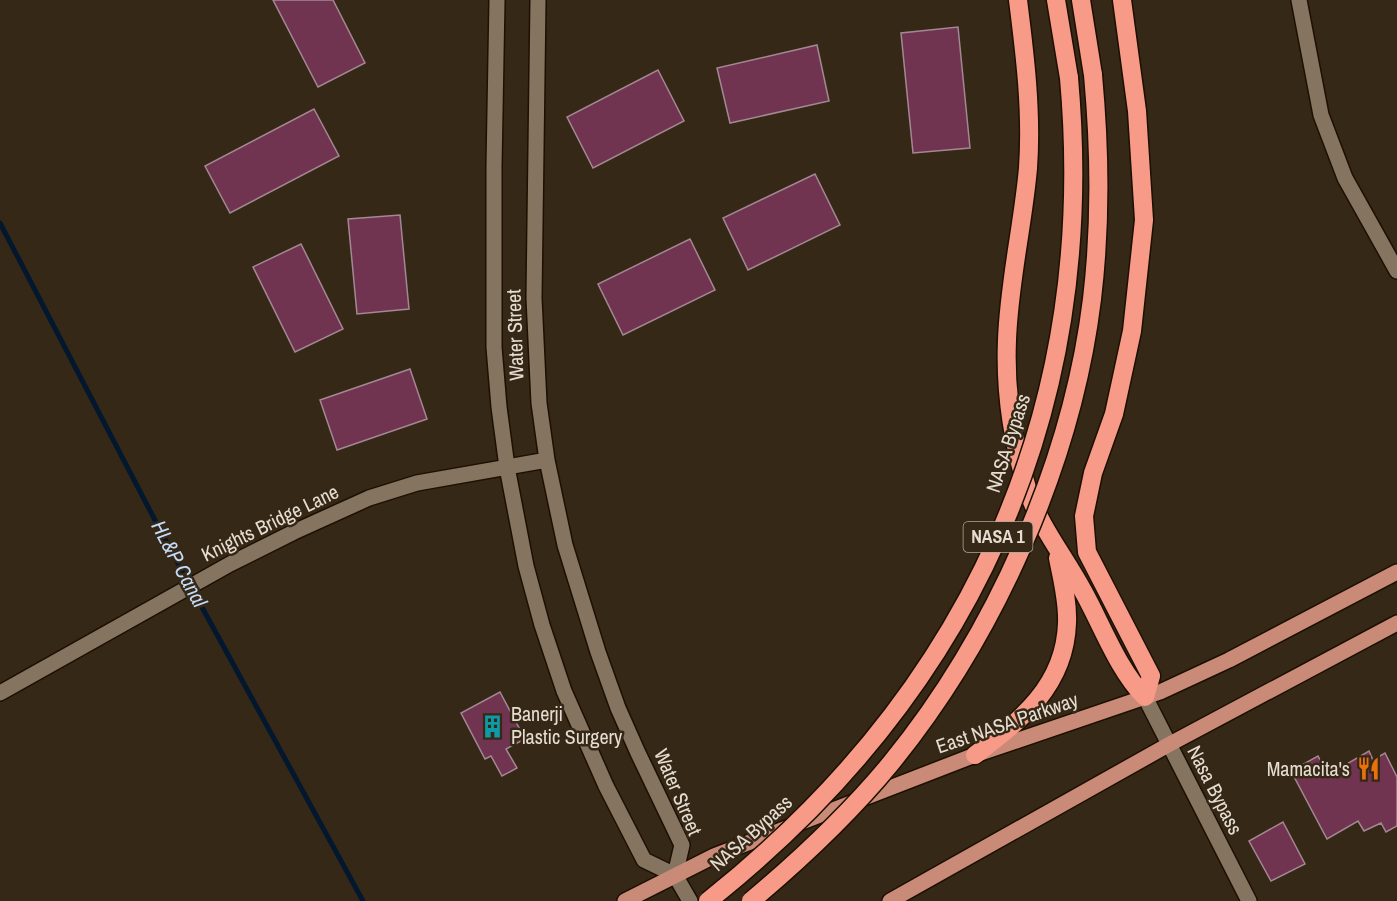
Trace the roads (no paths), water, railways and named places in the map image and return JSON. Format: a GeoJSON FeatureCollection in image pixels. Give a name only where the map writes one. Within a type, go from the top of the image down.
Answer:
{"type":"FeatureCollection","features":[{"type":"Feature","properties":{"kind":"highway"},"geometry":{"type":"LineString","coordinates":[[1018,0],[1027,81],[1028,164],[1007,339],[1008,389],[1016,444],[1038,517],[1082,589],[1132,684],[1145,697],[1151,676],[1087,552],[1084,516],[1093,472],[1114,414],[1130,341],[1144,220],[1137,111],[1122,0]]}},
{"type":"Feature","properties":{"kind":"highway","name":"NASA Bypass"},"geometry":{"type":"LineString","coordinates":[[708,901],[779,841],[823,797],[867,748],[910,691],[971,591],[998,537],[1021,481],[1052,373],[1062,323],[1071,237],[1074,143],[1069,78],[1056,0]]}},
{"type":"Feature","properties":{"kind":"highway","name":"NASA 1"},"geometry":{"type":"LineString","coordinates":[[751,901],[831,829],[875,782],[909,740],[944,690],[975,639],[1002,587],[1047,483],[1066,423],[1081,361],[1091,302],[1099,198],[1099,134],[1082,0]]}},
{"type":"Feature","properties":{"kind":"highway"},"geometry":{"type":"LineString","coordinates":[[975,755],[1015,725],[1027,712],[1050,684],[1063,654],[1067,606],[1055,545]]}},
{"type":"Feature","properties":{"kind":"main road","name":"East NASA Parkway"},"geometry":{"type":"LineString","coordinates":[[625,901],[714,856],[975,755],[1145,697],[1229,660],[1397,572]]}},
{"type":"Feature","properties":{"kind":"main road"},"geometry":{"type":"LineString","coordinates":[[890,901],[1168,745],[1397,623]]}},
{"type":"Feature","properties":{"kind":"street","name":"Water Street"},"geometry":{"type":"LineString","coordinates":[[497,0],[494,347],[507,467],[526,566],[542,625],[564,691],[606,786],[644,860],[675,875],[682,845],[622,717],[598,652],[564,545],[547,460],[539,403],[534,298],[538,0]]}},
{"type":"Feature","properties":{"kind":"street"},"geometry":{"type":"LineString","coordinates":[[1299,0],[1321,115],[1345,178],[1397,271]]}},
{"type":"Feature","properties":{"kind":"street","name":"Knights Bridge Lane"},"geometry":{"type":"LineString","coordinates":[[0,693],[230,564],[294,531],[369,498],[417,483],[547,460]]}},
{"type":"Feature","properties":{"kind":"street","name":"Nasa Bypass"},"geometry":{"type":"LineString","coordinates":[[1145,697],[1249,901]]}},
{"type":"Feature","properties":{"kind":"street"},"geometry":{"type":"LineString","coordinates":[[675,875],[690,901]]}},
{"type":"Feature","properties":{"kind":"waterway","name":"HL&P Canal"},"geometry":{"type":"LineString","coordinates":[[0,223],[169,547],[363,901]]}},
{"type":"Feature","properties":{"kind":"place","name":"Banerji Plastic Surgery"},"geometry":{"type":"Point","coordinates":[493,726]}},
{"type":"Feature","properties":{"kind":"place","name":"Mamacita's"},"geometry":{"type":"Point","coordinates":[1368,769]}}]}
